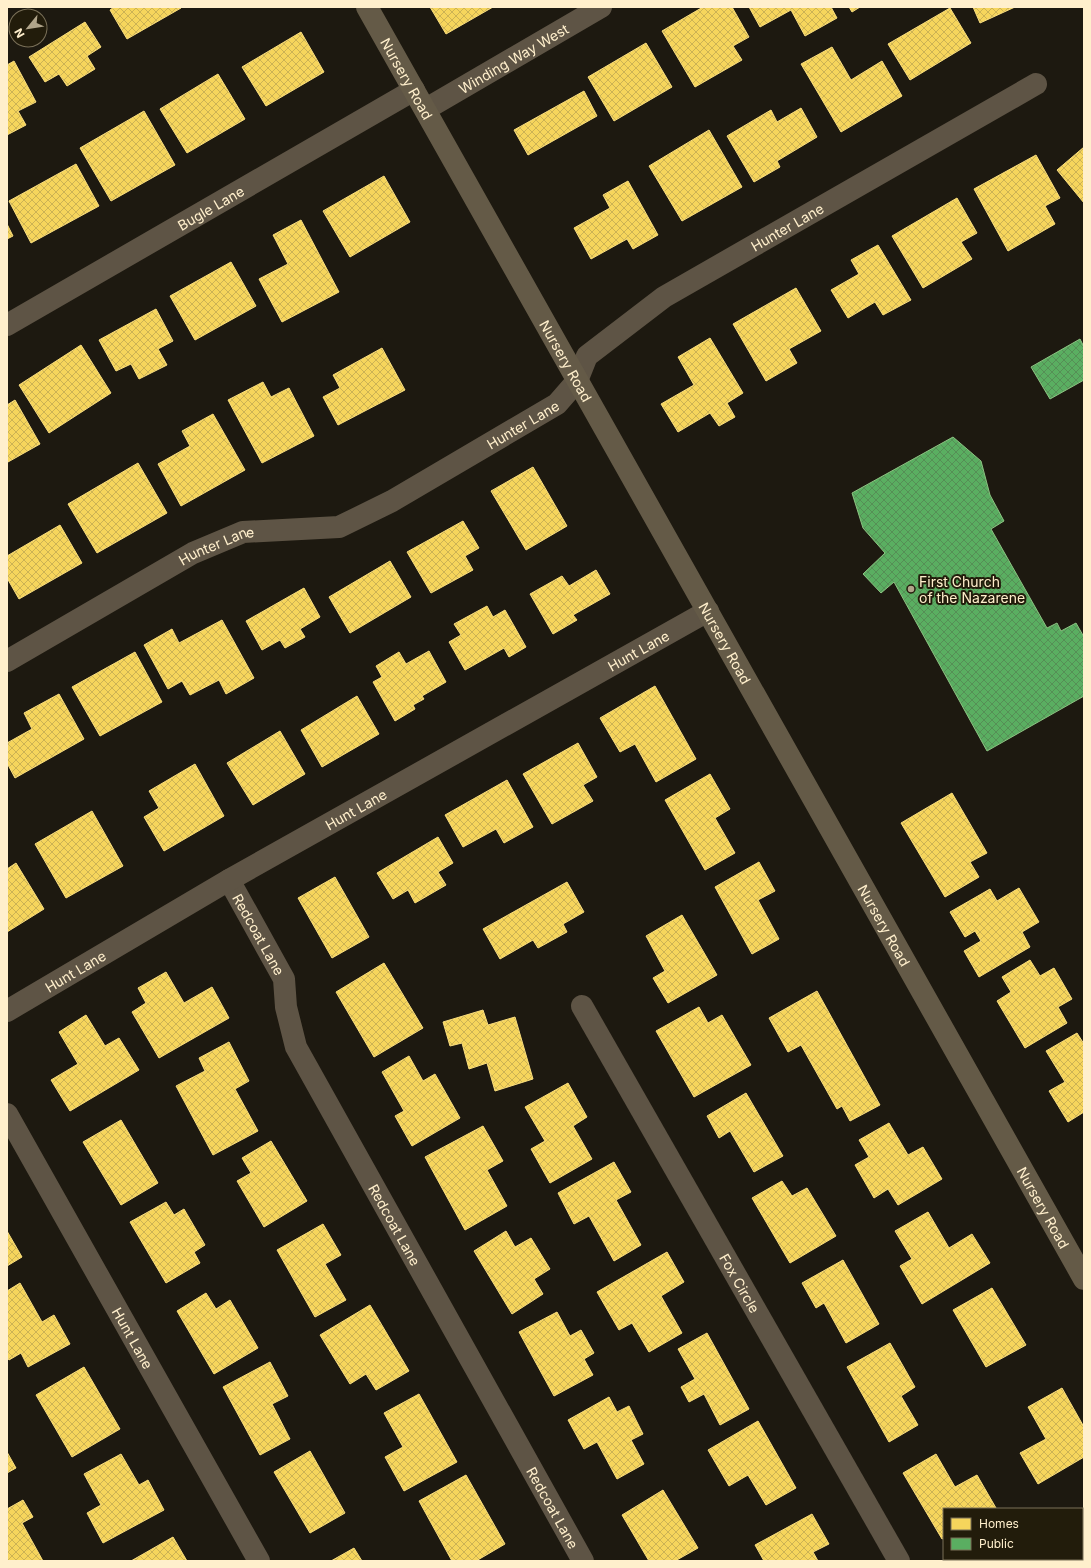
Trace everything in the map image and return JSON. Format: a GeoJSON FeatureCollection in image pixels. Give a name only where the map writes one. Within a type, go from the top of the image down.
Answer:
{"type":"FeatureCollection","features":[{"type":"Feature","properties":{"kind":"street","name":"Nursery Road"},"geometry":{"type":"LineString","coordinates":[[367,7],[426,109],[577,381],[1084,1279]]}},
{"type":"Feature","properties":{"kind":"street","name":"Winding Way West"},"geometry":{"type":"LineString","coordinates":[[426,109],[601,7]]}},
{"type":"Feature","properties":{"kind":"street","name":"Hunter Lane"},"geometry":{"type":"LineString","coordinates":[[7,661],[193,553],[243,532],[339,527],[392,501],[557,404],[577,381],[587,356],[664,296],[1036,84]]}},
{"type":"Feature","properties":{"kind":"street","name":"Bugle Lane"},"geometry":{"type":"LineString","coordinates":[[7,325],[414,90]]}},
{"type":"Feature","properties":{"kind":"street","name":"Hunt Lane"},"geometry":{"type":"LineString","coordinates":[[7,1011],[229,880],[708,611]]}},
{"type":"Feature","properties":{"kind":"street","name":"Redcoat Lane"},"geometry":{"type":"LineString","coordinates":[[229,880],[284,979],[286,1007],[296,1047],[583,1561]]}},
{"type":"Feature","properties":{"kind":"street","name":"Fox Circle"},"geometry":{"type":"LineString","coordinates":[[582,1006],[899,1561]]}},
{"type":"Feature","properties":{"kind":"street","name":"Hunt Lane"},"geometry":{"type":"LineString","coordinates":[[7,1114],[259,1561]]}},
{"type":"Feature","properties":{"kind":"building: Homes"},"geometry":{"type":"Polygon","coordinates":[[[114,7],[181,8],[127,39],[110,10],[114,7]]]}},
{"type":"Feature","properties":{"kind":"building: Homes"},"geometry":{"type":"Polygon","coordinates":[[[430,7],[493,7],[446,34],[430,7]]]}},
{"type":"Feature","properties":{"kind":"building: Homes"},"geometry":{"type":"Polygon","coordinates":[[[703,7],[732,7],[749,37],[733,46],[742,60],[695,87],[662,31],[703,7]]]}},
{"type":"Feature","properties":{"kind":"building: Homes"},"geometry":{"type":"Polygon","coordinates":[[[749,7],[831,7],[837,18],[805,36],[791,10],[760,27],[749,7]]]}},
{"type":"Feature","properties":{"kind":"building: Homes"},"geometry":{"type":"Polygon","coordinates":[[[849,7],[860,7],[852,12],[849,7]]]}},
{"type":"Feature","properties":{"kind":"building: Homes"},"geometry":{"type":"Polygon","coordinates":[[[973,7],[1015,7],[980,23],[973,7]]]}},
{"type":"Feature","properties":{"kind":"building: Homes"},"geometry":{"type":"Polygon","coordinates":[[[950,8],[971,43],[910,80],[888,44],[950,8]]]}},
{"type":"Feature","properties":{"kind":"building: Homes"},"geometry":{"type":"Polygon","coordinates":[[[85,22],[101,47],[87,56],[95,69],[67,86],[59,74],[45,82],[29,57],[43,48],[48,48],[48,45],[85,22]]]}},
{"type":"Feature","properties":{"kind":"building: Homes"},"geometry":{"type":"Polygon","coordinates":[[[301,32],[324,72],[266,106],[242,67],[301,32]]]}},
{"type":"Feature","properties":{"kind":"building: Homes"},"geometry":{"type":"Polygon","coordinates":[[[646,43],[672,87],[614,121],[588,77],[646,43]]]}},
{"type":"Feature","properties":{"kind":"building: Homes"},"geometry":{"type":"Polygon","coordinates":[[[832,47],[851,80],[882,61],[902,96],[841,132],[801,64],[832,47]]]}},
{"type":"Feature","properties":{"kind":"building: Homes"},"geometry":{"type":"Polygon","coordinates":[[[14,61],[36,102],[18,111],[26,125],[7,135],[7,65],[14,61]]]}},
{"type":"Feature","properties":{"kind":"building: Homes"},"geometry":{"type":"Polygon","coordinates":[[[218,74],[245,119],[187,153],[160,109],[218,74]]]}},
{"type":"Feature","properties":{"kind":"building: Homes"},"geometry":{"type":"Polygon","coordinates":[[[584,91],[597,116],[528,155],[514,130],[584,91]]]}},
{"type":"Feature","properties":{"kind":"building: Homes"},"geometry":{"type":"Polygon","coordinates":[[[801,108],[817,137],[777,161],[780,167],[754,182],[727,136],[771,110],[777,122],[801,108]]]}},
{"type":"Feature","properties":{"kind":"building: Homes"},"geometry":{"type":"Polygon","coordinates":[[[144,111],[175,165],[111,201],[80,148],[144,111]]]}},
{"type":"Feature","properties":{"kind":"building: Homes"},"geometry":{"type":"Polygon","coordinates":[[[709,130],[742,187],[682,221],[649,166],[709,130]]]}},
{"type":"Feature","properties":{"kind":"building: Homes"},"geometry":{"type":"Polygon","coordinates":[[[1084,147],[1084,203],[1057,170],[1084,147]]]}},
{"type":"Feature","properties":{"kind":"building: Homes"},"geometry":{"type":"Polygon","coordinates":[[[1036,155],[1060,198],[1045,206],[1055,224],[1008,251],[974,189],[1036,155]]]}},
{"type":"Feature","properties":{"kind":"building: Homes"},"geometry":{"type":"Polygon","coordinates":[[[76,164],[99,206],[31,243],[9,201],[76,164]]]}},
{"type":"Feature","properties":{"kind":"building: Homes"},"geometry":{"type":"Polygon","coordinates":[[[384,176],[410,222],[350,257],[323,211],[384,176]]]}},
{"type":"Feature","properties":{"kind":"building: Homes"},"geometry":{"type":"Polygon","coordinates":[[[628,181],[658,235],[633,249],[627,239],[591,259],[574,228],[610,208],[603,195],[628,181]]]}},
{"type":"Feature","properties":{"kind":"building: Homes"},"geometry":{"type":"Polygon","coordinates":[[[957,198],[977,233],[961,242],[972,259],[923,288],[892,236],[957,198]]]}},
{"type":"Feature","properties":{"kind":"building: Homes"},"geometry":{"type":"Polygon","coordinates":[[[301,220],[339,292],[282,322],[259,279],[288,264],[273,235],[301,220]]]}},
{"type":"Feature","properties":{"kind":"building: Homes"},"geometry":{"type":"Polygon","coordinates":[[[7,224],[13,236],[7,239],[7,224]]]}},
{"type":"Feature","properties":{"kind":"building: Homes"},"geometry":{"type":"Polygon","coordinates":[[[878,245],[911,300],[883,315],[875,302],[848,318],[831,290],[859,274],[851,260],[878,245]]]}},
{"type":"Feature","properties":{"kind":"building: Homes"},"geometry":{"type":"Polygon","coordinates":[[[231,262],[256,306],[195,340],[170,296],[231,262]]]}},
{"type":"Feature","properties":{"kind":"building: Homes"},"geometry":{"type":"Polygon","coordinates":[[[796,288],[821,331],[789,349],[797,363],[766,381],[733,324],[796,288]]]}},
{"type":"Feature","properties":{"kind":"building: Homes"},"geometry":{"type":"Polygon","coordinates":[[[156,309],[173,341],[158,349],[167,365],[139,379],[131,364],[116,371],[99,340],[156,309]]]}},
{"type":"Feature","properties":{"kind":"building: Homes"},"geometry":{"type":"Polygon","coordinates":[[[710,338],[743,393],[727,403],[735,417],[719,426],[710,413],[678,432],[661,404],[694,385],[678,357],[710,338]]]}},
{"type":"Feature","properties":{"kind":"building: Homes"},"geometry":{"type":"Polygon","coordinates":[[[81,345],[111,393],[49,433],[19,385],[81,345]]]}},
{"type":"Feature","properties":{"kind":"building: Homes"},"geometry":{"type":"Polygon","coordinates":[[[382,348],[405,390],[338,425],[323,397],[340,388],[333,375],[382,348]]]}},
{"type":"Feature","properties":{"kind":"building: Homes"},"geometry":{"type":"Polygon","coordinates":[[[263,382],[271,397],[289,388],[314,436],[262,463],[228,400],[263,382]]]}},
{"type":"Feature","properties":{"kind":"building: Homes"},"geometry":{"type":"Polygon","coordinates":[[[15,400],[40,444],[8,462],[7,405],[15,400]]]}},
{"type":"Feature","properties":{"kind":"building: Homes"},"geometry":{"type":"Polygon","coordinates":[[[213,414],[245,470],[181,506],[158,464],[190,446],[182,431],[213,414]]]}},
{"type":"Feature","properties":{"kind":"building: Homes"},"geometry":{"type":"Polygon","coordinates":[[[138,463],[167,513],[97,553],[68,504],[138,463]]]}},
{"type":"Feature","properties":{"kind":"building: Homes"},"geometry":{"type":"Polygon","coordinates":[[[533,467],[567,526],[526,550],[491,491],[533,467]]]}},
{"type":"Feature","properties":{"kind":"building: Homes"},"geometry":{"type":"Polygon","coordinates":[[[463,521],[479,548],[465,556],[473,570],[431,593],[407,552],[463,521]]]}},
{"type":"Feature","properties":{"kind":"building: Homes"},"geometry":{"type":"Polygon","coordinates":[[[60,525],[82,563],[19,599],[7,578],[7,556],[60,525]]]}},
{"type":"Feature","properties":{"kind":"building: Homes"},"geometry":{"type":"Polygon","coordinates":[[[390,561],[411,597],[350,633],[329,597],[390,561]]]}},
{"type":"Feature","properties":{"kind":"building: Homes"},"geometry":{"type":"Polygon","coordinates":[[[596,570],[610,594],[573,615],[577,620],[553,634],[530,594],[562,576],[569,586],[596,570]]]}},
{"type":"Feature","properties":{"kind":"building: Homes"},"geometry":{"type":"Polygon","coordinates":[[[304,588],[320,617],[300,629],[305,637],[285,648],[280,640],[262,650],[246,621],[304,588]]]}},
{"type":"Feature","properties":{"kind":"building: Homes"},"geometry":{"type":"Polygon","coordinates":[[[487,606],[493,617],[505,610],[526,647],[509,657],[504,648],[465,670],[449,642],[461,635],[454,624],[487,606]]]}},
{"type":"Feature","properties":{"kind":"building: Homes"},"geometry":{"type":"Polygon","coordinates":[[[222,620],[254,678],[226,694],[219,680],[190,695],[182,681],[168,689],[144,645],[172,629],[179,643],[222,620]]]}},
{"type":"Feature","properties":{"kind":"building: Homes"},"geometry":{"type":"Polygon","coordinates":[[[429,651],[446,682],[422,696],[424,699],[413,705],[415,709],[395,721],[373,682],[382,677],[376,666],[399,652],[406,664],[429,651]]]}},
{"type":"Feature","properties":{"kind":"building: Homes"},"geometry":{"type":"Polygon","coordinates":[[[135,652],[162,702],[100,736],[72,687],[135,652]]]}},
{"type":"Feature","properties":{"kind":"building: Homes"},"geometry":{"type":"Polygon","coordinates":[[[655,686],[696,759],[656,782],[635,744],[620,752],[600,718],[655,686]]]}},
{"type":"Feature","properties":{"kind":"building: Homes"},"geometry":{"type":"Polygon","coordinates":[[[59,694],[84,739],[15,778],[7,763],[7,743],[32,729],[24,713],[59,694]]]}},
{"type":"Feature","properties":{"kind":"building: Homes"},"geometry":{"type":"Polygon","coordinates":[[[357,696],[379,734],[322,767],[301,730],[357,696]]]}},
{"type":"Feature","properties":{"kind":"building: Homes"},"geometry":{"type":"Polygon","coordinates":[[[280,731],[305,774],[253,805],[227,763],[280,731]]]}},
{"type":"Feature","properties":{"kind":"building: Homes"},"geometry":{"type":"Polygon","coordinates":[[[578,743],[597,777],[583,785],[593,801],[552,824],[523,774],[578,743]]]}},
{"type":"Feature","properties":{"kind":"building: Homes"},"geometry":{"type":"Polygon","coordinates":[[[195,764],[224,816],[164,851],[144,817],[159,808],[149,791],[195,764]]]}},
{"type":"Feature","properties":{"kind":"building: Homes"},"geometry":{"type":"Polygon","coordinates":[[[710,774],[730,809],[715,818],[735,853],[705,870],[665,800],[710,774]]]}},
{"type":"Feature","properties":{"kind":"building: Homes"},"geometry":{"type":"Polygon","coordinates":[[[507,780],[533,827],[504,843],[496,829],[463,847],[445,815],[507,780]]]}},
{"type":"Feature","properties":{"kind":"building: Homes"},"geometry":{"type":"Polygon","coordinates":[[[952,793],[987,853],[970,862],[979,877],[945,897],[901,823],[952,793]]]}},
{"type":"Feature","properties":{"kind":"building: Homes"},"geometry":{"type":"Polygon","coordinates":[[[92,811],[123,866],[66,898],[35,844],[92,811]]]}},
{"type":"Feature","properties":{"kind":"building: Homes"},"geometry":{"type":"Polygon","coordinates":[[[438,837],[453,863],[438,872],[446,885],[415,903],[408,890],[393,899],[377,873],[438,837]]]}},
{"type":"Feature","properties":{"kind":"building: Homes"},"geometry":{"type":"Polygon","coordinates":[[[759,862],[775,891],[758,900],[779,939],[752,954],[715,887],[759,862]]]}},
{"type":"Feature","properties":{"kind":"building: Homes"},"geometry":{"type":"Polygon","coordinates":[[[16,863],[44,909],[7,932],[7,869],[16,863]]]}},
{"type":"Feature","properties":{"kind":"building: Homes"},"geometry":{"type":"Polygon","coordinates":[[[335,877],[369,937],[332,958],[298,898],[335,877]]]}},
{"type":"Feature","properties":{"kind":"building: Homes"},"geometry":{"type":"Polygon","coordinates":[[[567,882],[584,912],[563,924],[567,932],[538,948],[533,940],[500,959],[483,929],[567,882]]]}},
{"type":"Feature","properties":{"kind":"building: Homes"},"geometry":{"type":"Polygon","coordinates":[[[1019,888],[1039,922],[1022,932],[1030,947],[979,977],[964,951],[981,941],[975,931],[965,937],[950,912],[990,889],[997,901],[1019,888]]]}},
{"type":"Feature","properties":{"kind":"building: Homes"},"geometry":{"type":"Polygon","coordinates":[[[682,915],[717,975],[668,1003],[653,978],[665,971],[646,936],[682,915]]]}},
{"type":"Feature","properties":{"kind":"building: Homes"},"geometry":{"type":"Polygon","coordinates":[[[1030,960],[1040,976],[1054,968],[1072,999],[1058,1007],[1067,1023],[1025,1048],[997,1001],[1011,992],[1002,977],[1030,960]]]}},
{"type":"Feature","properties":{"kind":"building: Homes"},"geometry":{"type":"Polygon","coordinates":[[[384,963],[423,1028],[374,1057],[336,992],[384,963]]]}},
{"type":"Feature","properties":{"kind":"building: Homes"},"geometry":{"type":"Polygon","coordinates":[[[166,972],[184,1003],[212,987],[229,1018],[159,1058],[132,1012],[146,1003],[138,988],[166,972]]]}},
{"type":"Feature","properties":{"kind":"building: Homes"},"geometry":{"type":"Polygon","coordinates":[[[817,991],[880,1105],[850,1121],[842,1106],[837,1109],[801,1045],[788,1052],[769,1018],[817,991]]]}},
{"type":"Feature","properties":{"kind":"building: Homes"},"geometry":{"type":"Polygon","coordinates":[[[699,1007],[708,1023],[722,1015],[751,1065],[694,1097],[656,1031],[699,1007]]]}},
{"type":"Feature","properties":{"kind":"building: Homes"},"geometry":{"type":"Polygon","coordinates":[[[483,1010],[488,1025],[515,1017],[533,1079],[495,1091],[487,1063],[469,1069],[462,1043],[450,1046],[443,1022],[483,1010]]]}},
{"type":"Feature","properties":{"kind":"building: Homes"},"geometry":{"type":"Polygon","coordinates":[[[86,1015],[105,1046],[119,1038],[139,1070],[70,1111],[51,1080],[78,1064],[59,1032],[86,1015]]]}},
{"type":"Feature","properties":{"kind":"building: Homes"},"geometry":{"type":"Polygon","coordinates":[[[1077,1033],[1084,1044],[1084,1112],[1068,1122],[1049,1091],[1065,1082],[1046,1051],[1077,1033]]]}},
{"type":"Feature","properties":{"kind":"building: Homes"},"geometry":{"type":"Polygon","coordinates":[[[229,1042],[249,1081],[235,1089],[258,1131],[213,1155],[176,1086],[205,1071],[199,1058],[229,1042]]]}},
{"type":"Feature","properties":{"kind":"building: Homes"},"geometry":{"type":"Polygon","coordinates":[[[409,1056],[423,1081],[435,1074],[460,1118],[412,1146],[395,1116],[404,1111],[382,1072],[409,1056]]]}},
{"type":"Feature","properties":{"kind":"building: Homes"},"geometry":{"type":"Polygon","coordinates":[[[568,1083],[587,1117],[573,1126],[592,1159],[550,1183],[531,1149],[545,1141],[525,1107],[568,1083]]]}},
{"type":"Feature","properties":{"kind":"building: Homes"},"geometry":{"type":"Polygon","coordinates":[[[746,1093],[783,1156],[754,1172],[730,1131],[719,1138],[707,1116],[746,1093]]]}},
{"type":"Feature","properties":{"kind":"building: Homes"},"geometry":{"type":"Polygon","coordinates":[[[121,1120],[158,1183],[121,1205],[83,1142],[121,1120]]]}},
{"type":"Feature","properties":{"kind":"building: Homes"},"geometry":{"type":"Polygon","coordinates":[[[889,1123],[908,1155],[923,1147],[942,1179],[898,1205],[888,1189],[874,1198],[855,1165],[869,1157],[859,1140],[889,1123]]]}},
{"type":"Feature","properties":{"kind":"building: Homes"},"geometry":{"type":"Polygon","coordinates":[[[483,1126],[503,1161],[487,1170],[507,1206],[465,1230],[425,1157],[483,1126]]]}},
{"type":"Feature","properties":{"kind":"building: Homes"},"geometry":{"type":"Polygon","coordinates":[[[271,1141],[307,1201],[264,1227],[237,1181],[251,1173],[242,1158],[271,1141]]]}},
{"type":"Feature","properties":{"kind":"building: Homes"},"geometry":{"type":"Polygon","coordinates":[[[614,1162],[631,1192],[616,1200],[641,1245],[614,1261],[589,1216],[574,1224],[558,1193],[614,1162]]]}},
{"type":"Feature","properties":{"kind":"building: Homes"},"geometry":{"type":"Polygon","coordinates":[[[782,1181],[792,1196],[807,1188],[836,1236],[790,1263],[752,1198],[782,1181]]]}},
{"type":"Feature","properties":{"kind":"building: Homes"},"geometry":{"type":"Polygon","coordinates":[[[166,1202],[174,1215],[184,1209],[205,1245],[194,1252],[200,1263],[166,1283],[130,1222],[166,1202]]]}},
{"type":"Feature","properties":{"kind":"building: Homes"},"geometry":{"type":"Polygon","coordinates":[[[928,1212],[949,1248],[972,1234],[990,1263],[922,1304],[900,1266],[912,1259],[895,1231],[928,1212]]]}},
{"type":"Feature","properties":{"kind":"building: Homes"},"geometry":{"type":"Polygon","coordinates":[[[323,1224],[341,1255],[325,1264],[346,1300],[315,1317],[277,1250],[323,1224]]]}},
{"type":"Feature","properties":{"kind":"building: Homes"},"geometry":{"type":"Polygon","coordinates":[[[7,1231],[22,1257],[7,1266],[7,1231]]]}},
{"type":"Feature","properties":{"kind":"building: Homes"},"geometry":{"type":"Polygon","coordinates":[[[506,1231],[515,1247],[531,1238],[550,1269],[534,1279],[543,1294],[512,1314],[474,1251],[506,1231]]]}},
{"type":"Feature","properties":{"kind":"building: Homes"},"geometry":{"type":"Polygon","coordinates":[[[667,1252],[684,1282],[661,1296],[682,1333],[649,1352],[632,1323],[619,1330],[597,1292],[667,1252]]]}},
{"type":"Feature","properties":{"kind":"building: Homes"},"geometry":{"type":"Polygon","coordinates":[[[843,1260],[879,1324],[846,1343],[824,1303],[816,1308],[802,1283],[843,1260]]]}},
{"type":"Feature","properties":{"kind":"building: Homes"},"geometry":{"type":"Polygon","coordinates":[[[20,1283],[42,1322],[54,1315],[70,1344],[28,1367],[21,1353],[9,1360],[7,1357],[7,1291],[20,1283]]]}},
{"type":"Feature","properties":{"kind":"building: Homes"},"geometry":{"type":"Polygon","coordinates":[[[992,1288],[1026,1345],[986,1367],[953,1310],[992,1288]]]}},
{"type":"Feature","properties":{"kind":"building: Homes"},"geometry":{"type":"Polygon","coordinates":[[[206,1293],[216,1309],[230,1300],[258,1348],[214,1374],[177,1311],[206,1293]]]}},
{"type":"Feature","properties":{"kind":"building: Homes"},"geometry":{"type":"Polygon","coordinates":[[[370,1305],[409,1371],[376,1390],[366,1374],[350,1384],[320,1335],[370,1305]]]}},
{"type":"Feature","properties":{"kind":"building: Homes"},"geometry":{"type":"Polygon","coordinates":[[[557,1312],[570,1336],[581,1330],[594,1353],[584,1359],[593,1375],[554,1396],[519,1332],[557,1312]]]}},
{"type":"Feature","properties":{"kind":"building: Homes"},"geometry":{"type":"Polygon","coordinates":[[[707,1333],[749,1409],[720,1425],[704,1394],[689,1402],[681,1387],[695,1379],[678,1349],[707,1333]]]}},
{"type":"Feature","properties":{"kind":"building: Homes"},"geometry":{"type":"Polygon","coordinates":[[[890,1343],[915,1387],[901,1396],[918,1425],[889,1442],[847,1367],[890,1343]]]}},
{"type":"Feature","properties":{"kind":"building: Homes"},"geometry":{"type":"Polygon","coordinates":[[[270,1362],[288,1396],[272,1404],[290,1439],[260,1455],[223,1387],[270,1362]]]}},
{"type":"Feature","properties":{"kind":"building: Homes"},"geometry":{"type":"Polygon","coordinates":[[[84,1367],[120,1429],[72,1457],[36,1395],[84,1367]]]}},
{"type":"Feature","properties":{"kind":"building: Homes"},"geometry":{"type":"Polygon","coordinates":[[[1062,1388],[1084,1427],[1084,1457],[1038,1484],[1020,1453],[1046,1439],[1028,1407],[1062,1388]]]}},
{"type":"Feature","properties":{"kind":"building: Homes"},"geometry":{"type":"Polygon","coordinates":[[[419,1394],[457,1462],[404,1491],[385,1457],[403,1447],[384,1413],[419,1394]]]}},
{"type":"Feature","properties":{"kind":"building: Homes"},"geometry":{"type":"Polygon","coordinates":[[[609,1397],[617,1412],[629,1406],[643,1434],[631,1440],[644,1464],[617,1479],[597,1442],[584,1449],[568,1420],[609,1397]]]}},
{"type":"Feature","properties":{"kind":"building: Homes"},"geometry":{"type":"Polygon","coordinates":[[[758,1421],[796,1488],[766,1505],[748,1475],[729,1486],[708,1450],[758,1421]]]}},
{"type":"Feature","properties":{"kind":"building: Homes"},"geometry":{"type":"Polygon","coordinates":[[[310,1451],[345,1513],[310,1533],[274,1472],[310,1451]]]}},
{"type":"Feature","properties":{"kind":"building: Homes"},"geometry":{"type":"Polygon","coordinates":[[[7,1452],[16,1468],[7,1473],[7,1452]]]}},
{"type":"Feature","properties":{"kind":"building: Homes"},"geometry":{"type":"Polygon","coordinates":[[[121,1454],[139,1485],[148,1480],[164,1510],[103,1543],[87,1513],[101,1505],[84,1474],[121,1454]]]}},
{"type":"Feature","properties":{"kind":"building: Homes"},"geometry":{"type":"Polygon","coordinates":[[[936,1454],[955,1487],[977,1475],[996,1508],[943,1508],[942,1539],[903,1473],[936,1454]]]}},
{"type":"Feature","properties":{"kind":"building: Homes"},"geometry":{"type":"Polygon","coordinates":[[[466,1475],[505,1544],[476,1561],[452,1561],[419,1501],[466,1475]]]}},
{"type":"Feature","properties":{"kind":"building: Homes"},"geometry":{"type":"Polygon","coordinates":[[[663,1490],[698,1548],[675,1561],[649,1561],[622,1515],[663,1490]]]}},
{"type":"Feature","properties":{"kind":"building: Homes"},"geometry":{"type":"Polygon","coordinates":[[[23,1500],[33,1517],[22,1523],[43,1561],[7,1561],[7,1509],[23,1500]]]}},
{"type":"Feature","properties":{"kind":"building: Homes"},"geometry":{"type":"Polygon","coordinates":[[[812,1514],[829,1544],[813,1552],[818,1561],[764,1561],[755,1545],[812,1514]]]}},
{"type":"Feature","properties":{"kind":"building: Homes"},"geometry":{"type":"Polygon","coordinates":[[[173,1537],[187,1561],[131,1561],[173,1537]]]}},
{"type":"Feature","properties":{"kind":"building: Homes"},"geometry":{"type":"Polygon","coordinates":[[[354,1548],[362,1561],[331,1561],[354,1548]]]}},
{"type":"Feature","properties":{"kind":"building: Public"},"geometry":{"type":"Polygon","coordinates":[[[1080,339],[1084,347],[1084,380],[1050,399],[1031,367],[1080,339]]]}},
{"type":"Feature","properties":{"kind":"building: Public"},"geometry":{"type":"Polygon","coordinates":[[[953,437],[981,461],[990,495],[1004,521],[991,529],[1047,628],[1057,623],[1061,631],[1076,623],[1084,637],[1084,696],[987,751],[894,582],[881,593],[863,574],[885,553],[863,528],[852,493],[953,437]]]}},
{"type":"Feature","properties":{"kind":"place","name":"First Church of the Nazarene"},"geometry":{"type":"Point","coordinates":[911,589]}}]}
